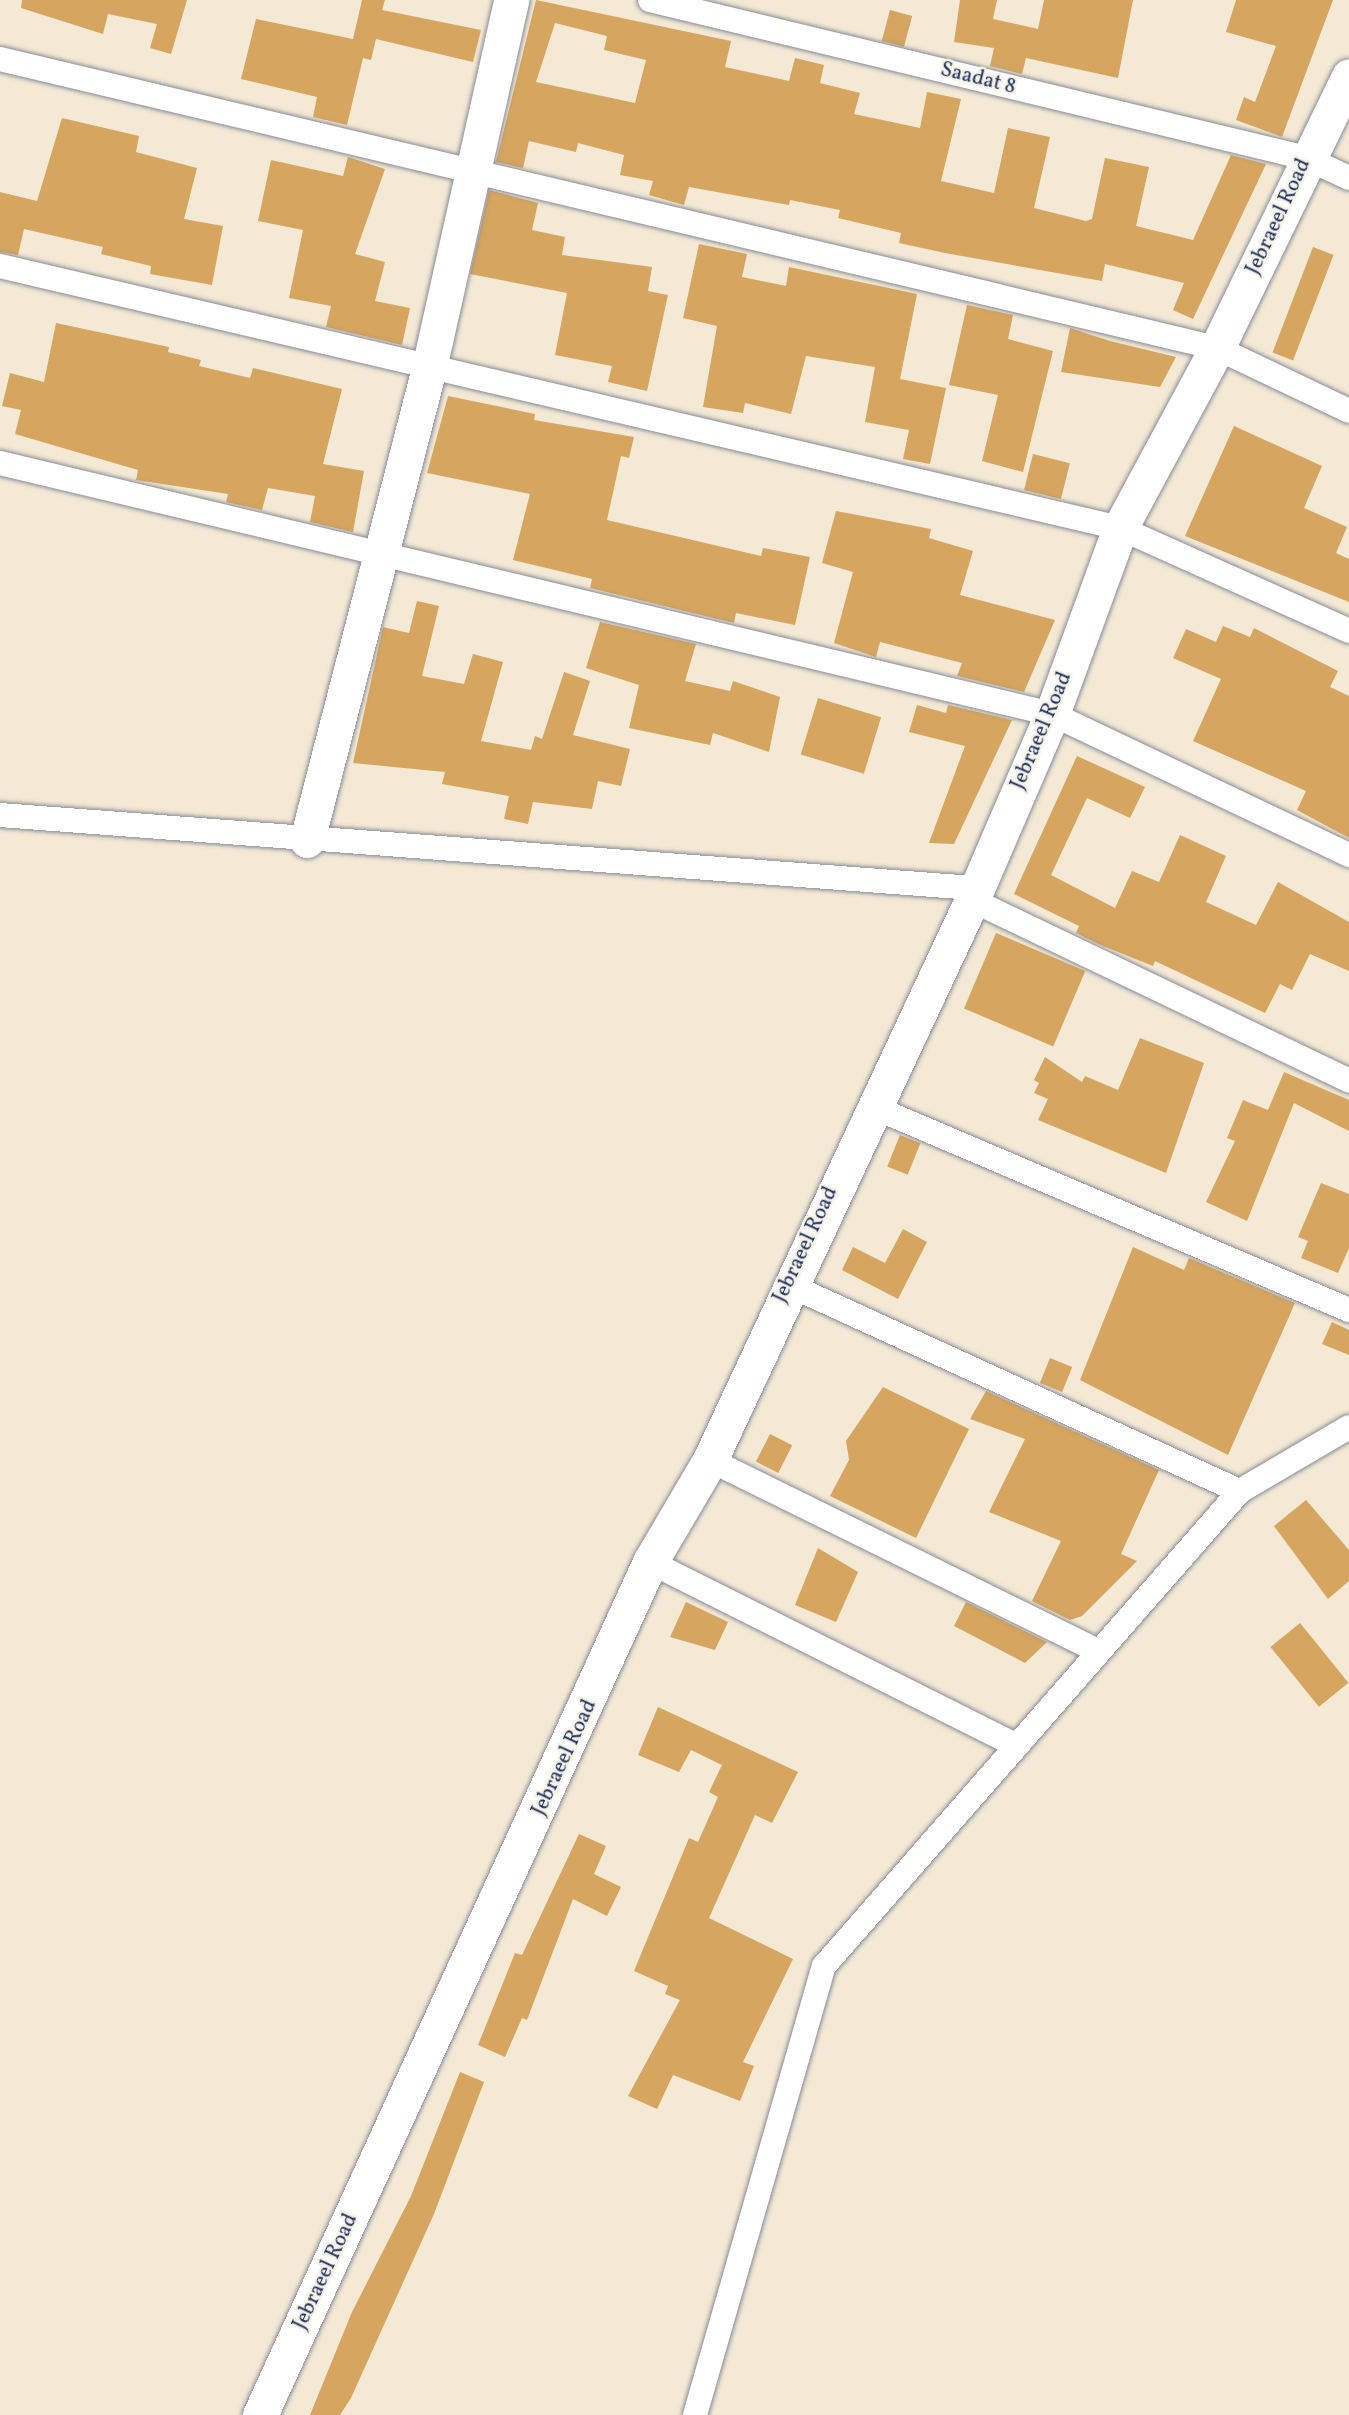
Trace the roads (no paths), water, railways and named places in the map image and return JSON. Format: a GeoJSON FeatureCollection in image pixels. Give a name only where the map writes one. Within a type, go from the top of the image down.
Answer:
{"type":"FeatureCollection","features":[{"type":"Feature","properties":{"kind":"main road"},"geometry":{"type":"LineString","coordinates":[[307,840],[429,368],[475,171],[510,0]]}},
{"type":"Feature","properties":{"kind":"main road","name":"Jebraeel Road"},"geometry":{"type":"LineString","coordinates":[[260,2415],[650,1562],[710,1460],[787,1284],[973,894],[1052,714],[1120,528],[1217,348],[1306,158],[1349,76]]}},
{"type":"Feature","properties":{"kind":"street","name":"Saadat 8"},"geometry":{"type":"LineString","coordinates":[[650,0],[1306,158],[1349,178]]}},
{"type":"Feature","properties":{"kind":"street"},"geometry":{"type":"LineString","coordinates":[[0,59],[1217,348],[1349,411]]}},
{"type":"Feature","properties":{"kind":"street"},"geometry":{"type":"LineString","coordinates":[[0,266],[1120,528],[1349,631]]}},
{"type":"Feature","properties":{"kind":"street"},"geometry":{"type":"LineString","coordinates":[[0,463],[1052,714],[1349,855]]}},
{"type":"Feature","properties":{"kind":"street"},"geometry":{"type":"LineString","coordinates":[[0,815],[973,894],[1349,1081]]}},
{"type":"Feature","properties":{"kind":"street"},"geometry":{"type":"LineString","coordinates":[[871,1106],[1349,1310]]}},
{"type":"Feature","properties":{"kind":"street"},"geometry":{"type":"LineString","coordinates":[[787,1284],[1240,1491]]}},
{"type":"Feature","properties":{"kind":"street"},"geometry":{"type":"LineString","coordinates":[[695,2415],[824,1966],[1240,1491],[1349,1427]]}},
{"type":"Feature","properties":{"kind":"street"},"geometry":{"type":"LineString","coordinates":[[710,1460],[1099,1651]]}},
{"type":"Feature","properties":{"kind":"street"},"geometry":{"type":"LineString","coordinates":[[650,1562],[1015,1745]]}}]}
